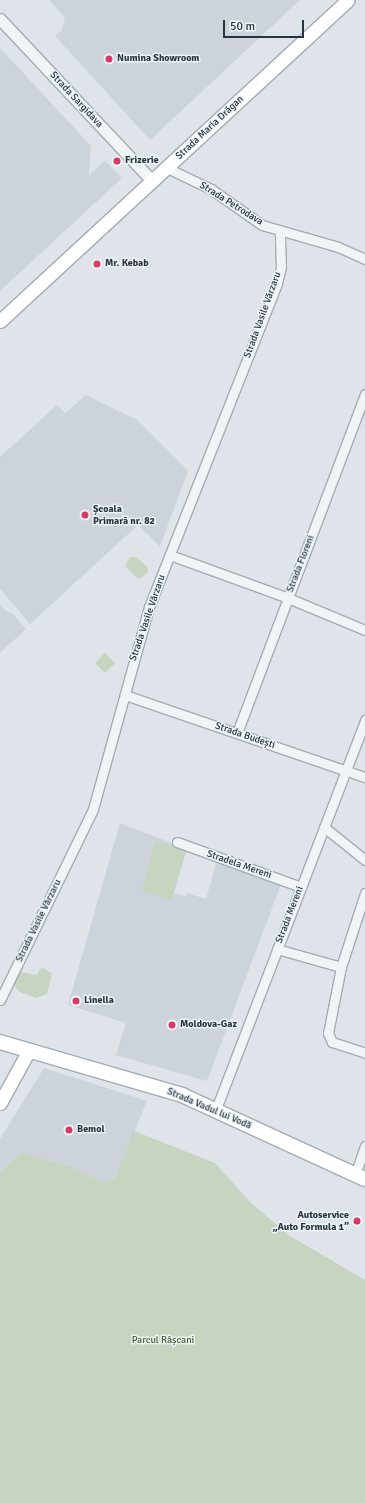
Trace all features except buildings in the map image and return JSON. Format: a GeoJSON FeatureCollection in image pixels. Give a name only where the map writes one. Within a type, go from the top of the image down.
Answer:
{"type":"FeatureCollection","features":[{"type":"Feature","properties":{"kind":"main road","name":"Strada Maria Drăgan"},"geometry":{"type":"LineString","coordinates":[[0,321],[348,0]]}},
{"type":"Feature","properties":{"kind":"main road","name":"Strada Vadul lui Vodă"},"geometry":{"type":"LineString","coordinates":[[0,1042],[182,1095],[216,1109],[360,1177]]}},
{"type":"Feature","properties":{"kind":"main road"},"geometry":{"type":"LineString","coordinates":[[0,1103],[29,1050]]}},
{"type":"Feature","properties":{"kind":"street","name":"Strada Sargidava"},"geometry":{"type":"LineString","coordinates":[[0,19],[152,181]]}},
{"type":"Feature","properties":{"kind":"street","name":"Strada Petrodava"},"geometry":{"type":"LineString","coordinates":[[167,168],[211,189],[262,225],[338,247],[365,259]]}},
{"type":"Feature","properties":{"kind":"street","name":"Strada Vasile Vărzaru"},"geometry":{"type":"LineString","coordinates":[[0,1000],[93,809],[147,614],[277,283],[281,267],[280,231]]}},
{"type":"Feature","properties":{"kind":"street","name":"Strada Floreni"},"geometry":{"type":"LineString","coordinates":[[237,733],[365,394]]}},
{"type":"Feature","properties":{"kind":"street"},"geometry":{"type":"LineString","coordinates":[[170,555],[288,598],[365,630]]}},
{"type":"Feature","properties":{"kind":"street","name":"Strada Budești"},"geometry":{"type":"LineString","coordinates":[[125,695],[365,777]]}},
{"type":"Feature","properties":{"kind":"street","name":"Strada Mereni"},"geometry":{"type":"LineString","coordinates":[[216,1109],[365,720]]}},
{"type":"Feature","properties":{"kind":"street"},"geometry":{"type":"LineString","coordinates":[[324,827],[365,860]]}},
{"type":"Feature","properties":{"kind":"street","name":"Stradela Mereni"},"geometry":{"type":"LineString","coordinates":[[177,842],[301,887]]}},
{"type":"Feature","properties":{"kind":"street"},"geometry":{"type":"LineString","coordinates":[[365,893],[341,967],[328,1033],[332,1042],[365,1053]]}},
{"type":"Feature","properties":{"kind":"street"},"geometry":{"type":"LineString","coordinates":[[278,949],[341,967]]}},
{"type":"Feature","properties":{"kind":"street"},"geometry":{"type":"LineString","coordinates":[[360,1177],[365,1146]]}},
{"type":"Feature","properties":{"kind":"shaded area"},"geometry":{"type":"Polygon","coordinates":[[[49,0],[300,0],[150,140],[55,36],[62,30],[65,18],[49,0]]]}},
{"type":"Feature","properties":{"kind":"shaded area"},"geometry":{"type":"Polygon","coordinates":[[[0,48],[91,146],[89,175],[105,161],[122,178],[0,291],[0,48]]]}},
{"type":"Feature","properties":{"kind":"shaded area","name":"Școala Primară nr. 82"},"geometry":{"type":"Polygon","coordinates":[[[86,395],[137,420],[188,471],[160,546],[138,525],[30,624],[0,589],[0,457],[57,405],[65,413],[86,395]]]}},
{"type":"Feature","properties":{"kind":"shaded area"},"geometry":{"type":"Polygon","coordinates":[[[0,605],[6,611],[12,613],[26,629],[0,653],[0,605]]]}},
{"type":"Feature","properties":{"kind":"shaded area"},"geometry":{"type":"Polygon","coordinates":[[[120,823],[187,849],[174,893],[186,896],[187,893],[206,899],[217,861],[281,884],[207,1081],[116,1055],[126,1023],[68,1005],[120,823]]]}},
{"type":"Feature","properties":{"kind":"shaded area"},"geometry":{"type":"Polygon","coordinates":[[[44,1068],[147,1101],[115,1178],[105,1183],[75,1168],[22,1152],[0,1172],[0,1139],[44,1068]]]}},
{"type":"Feature","properties":{"kind":"green space"},"geometry":{"type":"Polygon","coordinates":[[[130,557],[136,557],[148,567],[148,571],[142,578],[137,578],[125,566],[130,557]]]}},
{"type":"Feature","properties":{"kind":"green space"},"geometry":{"type":"Polygon","coordinates":[[[105,653],[115,663],[105,673],[95,663],[105,653]]]}},
{"type":"Feature","properties":{"kind":"green space"},"geometry":{"type":"Polygon","coordinates":[[[156,841],[186,850],[171,900],[141,891],[156,841]]]}},
{"type":"Feature","properties":{"kind":"green space"},"geometry":{"type":"Polygon","coordinates":[[[42,967],[52,974],[47,994],[36,998],[18,991],[13,983],[19,972],[37,975],[42,967]]]}},
{"type":"Feature","properties":{"kind":"green space","name":"Parcul Râșcani"},"geometry":{"type":"Polygon","coordinates":[[[134,1131],[215,1163],[251,1203],[290,1236],[365,1280],[365,1503],[0,1503],[0,1172],[22,1152],[75,1168],[105,1183],[115,1178],[134,1131]]]}},
{"type":"Feature","properties":{"kind":"place","name":"Numina Showroom"},"geometry":{"type":"Point","coordinates":[109,59]}},
{"type":"Feature","properties":{"kind":"place","name":"Frizerie"},"geometry":{"type":"Point","coordinates":[117,161]}},
{"type":"Feature","properties":{"kind":"place","name":"Mr. Kebab"},"geometry":{"type":"Point","coordinates":[97,264]}},
{"type":"Feature","properties":{"kind":"place","name":"Școala Primară nr. 82"},"geometry":{"type":"Point","coordinates":[85,515]}},
{"type":"Feature","properties":{"kind":"place","name":"Linella"},"geometry":{"type":"Point","coordinates":[76,1001]}},
{"type":"Feature","properties":{"kind":"place","name":"Moldova-Gaz"},"geometry":{"type":"Point","coordinates":[172,1025]}},
{"type":"Feature","properties":{"kind":"place","name":"Bemol"},"geometry":{"type":"Point","coordinates":[69,1130]}},
{"type":"Feature","properties":{"kind":"place","name":"Autoservice „Auto Formula 1”"},"geometry":{"type":"Point","coordinates":[357,1221]}}]}
